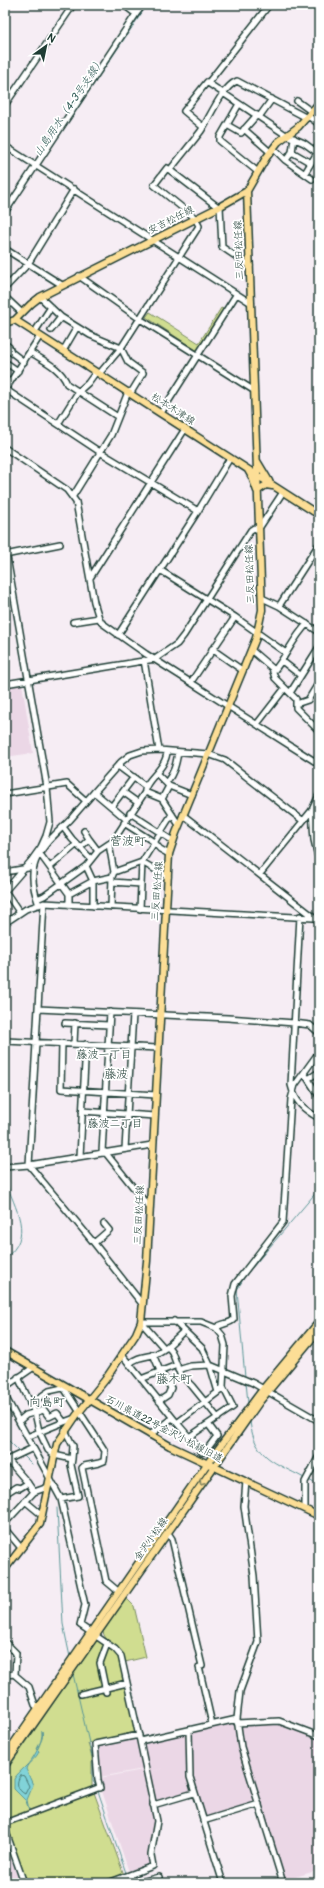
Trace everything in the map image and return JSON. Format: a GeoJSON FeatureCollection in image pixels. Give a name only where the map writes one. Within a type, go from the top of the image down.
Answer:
{"type":"FeatureCollection","features":[{"type":"Feature","properties":{"kind":"main road"},"geometry":{"type":"LineString","coordinates":[[247,191],[272,150],[286,135],[298,127],[319,103]]}},
{"type":"Feature","properties":{"kind":"main road","name":"安吉松任線"},"geometry":{"type":"LineString","coordinates":[[5,323],[15,320],[40,297],[62,285],[219,207],[247,191]]}},
{"type":"Feature","properties":{"kind":"main road","name":"三反田松任線"},"geometry":{"type":"LineString","coordinates":[[5,1569],[40,1524],[57,1444],[65,1430],[89,1401],[122,1355],[136,1334],[141,1322],[150,1206],[152,1146],[155,1116],[169,854],[183,815],[257,634],[262,598],[258,530],[247,191]]}},
{"type":"Feature","properties":{"kind":"main road","name":"松本木津線"},"geometry":{"type":"LineString","coordinates":[[15,320],[319,515]]}},
{"type":"Feature","properties":{"kind":"main road"},"geometry":{"type":"LineString","coordinates":[[244,467],[250,468],[254,466],[256,458]]}},
{"type":"Feature","properties":{"kind":"main road"},"geometry":{"type":"LineString","coordinates":[[256,458],[262,471],[273,486]]}},
{"type":"Feature","properties":{"kind":"main road"},"geometry":{"type":"LineString","coordinates":[[244,467],[252,477],[257,491],[266,485],[273,486]]}},
{"type":"Feature","properties":{"kind":"main road","name":"金沢小松線"},"geometry":{"type":"LineString","coordinates":[[5,1765],[93,1635],[119,1592],[265,1391],[319,1322]]}},
{"type":"Feature","properties":{"kind":"main road","name":"金沢小松線"},"geometry":{"type":"LineString","coordinates":[[265,1391],[319,1330]]}},
{"type":"Feature","properties":{"kind":"main road","name":"石川県道22号金沢小松線旧道"},"geometry":{"type":"LineString","coordinates":[[5,1351],[150,1435],[210,1466],[246,1481],[319,1516]]}},
{"type":"Feature","properties":{"kind":"main road","name":"金沢小松線"},"geometry":{"type":"LineString","coordinates":[[5,1756],[168,1533],[210,1466]]}},
{"type":"Feature","properties":{"kind":"street"},"geometry":{"type":"LineString","coordinates":[[5,105],[73,5]]}},
{"type":"Feature","properties":{"kind":"street"},"geometry":{"type":"LineString","coordinates":[[124,5],[136,14]]}},
{"type":"Feature","properties":{"kind":"street"},"geometry":{"type":"LineString","coordinates":[[5,212],[38,167],[142,5]]}},
{"type":"Feature","properties":{"kind":"street"},"geometry":{"type":"LineString","coordinates":[[269,5],[208,83],[286,135],[304,143],[318,153],[305,173]]}},
{"type":"Feature","properties":{"kind":"street"},"geometry":{"type":"LineString","coordinates":[[170,170],[203,127],[223,94],[232,83],[237,81],[272,99],[309,115]]}},
{"type":"Feature","properties":{"kind":"street"},"geometry":{"type":"LineString","coordinates":[[203,127],[184,111],[207,82]]}},
{"type":"Feature","properties":{"kind":"street"},"geometry":{"type":"LineString","coordinates":[[227,125],[241,133],[272,99]]}},
{"type":"Feature","properties":{"kind":"street"},"geometry":{"type":"LineString","coordinates":[[297,100],[309,115],[319,124]]}},
{"type":"Feature","properties":{"kind":"street"},"geometry":{"type":"LineString","coordinates":[[239,104],[220,137],[221,143],[258,172]]}},
{"type":"Feature","properties":{"kind":"street"},"geometry":{"type":"LineString","coordinates":[[244,129],[312,179]]}},
{"type":"Feature","properties":{"kind":"street"},"geometry":{"type":"LineString","coordinates":[[286,160],[292,152],[294,138]]}},
{"type":"Feature","properties":{"kind":"street"},"geometry":{"type":"LineString","coordinates":[[5,146],[74,189],[236,295],[251,303]]}},
{"type":"Feature","properties":{"kind":"street"},"geometry":{"type":"LineString","coordinates":[[292,152],[311,163]]}},
{"type":"Feature","properties":{"kind":"street"},"geometry":{"type":"LineString","coordinates":[[58,424],[78,392],[121,348],[199,226],[196,218],[154,185],[167,168],[219,207],[222,247],[250,266]]}},
{"type":"Feature","properties":{"kind":"street"},"geometry":{"type":"LineString","coordinates":[[5,288],[28,264],[74,189]]}},
{"type":"Feature","properties":{"kind":"street"},"geometry":{"type":"LineString","coordinates":[[5,249],[62,285]]}},
{"type":"Feature","properties":{"kind":"street"},"geometry":{"type":"LineString","coordinates":[[79,276],[140,319],[254,390]]}},
{"type":"Feature","properties":{"kind":"street"},"geometry":{"type":"LineString","coordinates":[[160,413],[236,295]]}},
{"type":"Feature","properties":{"kind":"street"},"geometry":{"type":"LineString","coordinates":[[40,297],[61,317],[90,335],[121,348],[128,362],[143,373],[132,391],[128,392],[111,435],[73,496]]}},
{"type":"Feature","properties":{"kind":"street"},"geometry":{"type":"LineString","coordinates":[[6,299],[22,313]]}},
{"type":"Feature","properties":{"kind":"street"},"geometry":{"type":"LineString","coordinates":[[34,333],[51,307]]}},
{"type":"Feature","properties":{"kind":"street"},"geometry":{"type":"LineString","coordinates":[[51,330],[61,317]]}},
{"type":"Feature","properties":{"kind":"street"},"geometry":{"type":"LineString","coordinates":[[63,351],[77,327]]}},
{"type":"Feature","properties":{"kind":"street"},"geometry":{"type":"LineString","coordinates":[[40,336],[5,389],[100,452],[198,511]]}},
{"type":"Feature","properties":{"kind":"street"},"geometry":{"type":"LineString","coordinates":[[5,344],[9,347],[11,352],[24,362]]}},
{"type":"Feature","properties":{"kind":"street"},"geometry":{"type":"LineString","coordinates":[[30,352],[55,367],[64,376],[67,384],[118,417]]}},
{"type":"Feature","properties":{"kind":"street"},"geometry":{"type":"LineString","coordinates":[[5,362],[18,371]]}},
{"type":"Feature","properties":{"kind":"street"},"geometry":{"type":"LineString","coordinates":[[90,578],[185,428]]}},
{"type":"Feature","properties":{"kind":"street"},"geometry":{"type":"LineString","coordinates":[[5,448],[67,490],[73,496],[79,514],[90,578],[99,618],[108,628],[319,764]]}},
{"type":"Feature","properties":{"kind":"street"},"geometry":{"type":"LineString","coordinates":[[118,635],[198,511],[230,458]]}},
{"type":"Feature","properties":{"kind":"street"},"geometry":{"type":"LineString","coordinates":[[5,684],[155,659],[177,644],[207,600],[251,530],[254,528],[258,530],[283,492]]}},
{"type":"Feature","properties":{"kind":"street"},"geometry":{"type":"LineString","coordinates":[[6,555],[60,544]]}},
{"type":"Feature","properties":{"kind":"street"},"geometry":{"type":"LineString","coordinates":[[279,606],[319,544]]}},
{"type":"Feature","properties":{"kind":"street"},"geometry":{"type":"LineString","coordinates":[[5,546],[50,822],[41,847],[5,891],[20,913]]}},
{"type":"Feature","properties":{"kind":"street"},"geometry":{"type":"LineString","coordinates":[[160,570],[235,617],[257,634],[286,653]]}},
{"type":"Feature","properties":{"kind":"street"},"geometry":{"type":"LineString","coordinates":[[262,598],[279,606],[319,632]]}},
{"type":"Feature","properties":{"kind":"street"},"geometry":{"type":"LineString","coordinates":[[191,682],[235,617]]}},
{"type":"Feature","properties":{"kind":"street"},"geometry":{"type":"LineString","coordinates":[[73,622],[99,618]]}},
{"type":"Feature","properties":{"kind":"street"},"geometry":{"type":"LineString","coordinates":[[273,672],[307,624]]}},
{"type":"Feature","properties":{"kind":"street"},"geometry":{"type":"LineString","coordinates":[[290,692],[319,647]]}},
{"type":"Feature","properties":{"kind":"street"},"geometry":{"type":"LineString","coordinates":[[212,650],[242,670]]}},
{"type":"Feature","properties":{"kind":"street"},"geometry":{"type":"LineString","coordinates":[[251,650],[272,668],[275,678],[296,699],[296,708],[319,731]]}},
{"type":"Feature","properties":{"kind":"street"},"geometry":{"type":"LineString","coordinates":[[144,660],[159,750]]}},
{"type":"Feature","properties":{"kind":"street"},"geometry":{"type":"LineString","coordinates":[[282,661],[300,675]]}},
{"type":"Feature","properties":{"kind":"street"},"geometry":{"type":"LineString","coordinates":[[296,704],[308,700],[319,682]]}},
{"type":"Feature","properties":{"kind":"street"},"geometry":{"type":"LineString","coordinates":[[257,724],[285,688]]}},
{"type":"Feature","properties":{"kind":"street"},"geometry":{"type":"LineString","coordinates":[[143,1305],[94,1242],[29,1165],[38,1009],[41,904],[37,899],[33,880],[34,867],[40,854],[118,766],[130,755],[142,751],[159,750],[208,754],[225,760],[302,820]]}},
{"type":"Feature","properties":{"kind":"street"},"geometry":{"type":"LineString","coordinates":[[37,899],[44,896],[86,866],[98,851],[113,841],[137,802],[145,792],[145,786],[157,774],[167,756],[167,751]]}},
{"type":"Feature","properties":{"kind":"street"},"geometry":{"type":"LineString","coordinates":[[162,799],[178,761],[178,752]]}},
{"type":"Feature","properties":{"kind":"street"},"geometry":{"type":"LineString","coordinates":[[118,766],[145,786]]}},
{"type":"Feature","properties":{"kind":"street"},"geometry":{"type":"LineString","coordinates":[[157,774],[168,784],[192,795]]}},
{"type":"Feature","properties":{"kind":"street"},"geometry":{"type":"LineString","coordinates":[[112,806],[134,777]]}},
{"type":"Feature","properties":{"kind":"street"},"geometry":{"type":"LineString","coordinates":[[5,794],[67,784],[86,801]]}},
{"type":"Feature","properties":{"kind":"street"},"geometry":{"type":"LineString","coordinates":[[94,792],[112,806],[125,821],[154,842],[160,849],[169,854]]}},
{"type":"Feature","properties":{"kind":"street"},"geometry":{"type":"LineString","coordinates":[[122,792],[137,802]]}},
{"type":"Feature","properties":{"kind":"street"},"geometry":{"type":"LineString","coordinates":[[145,792],[162,799],[179,825]]}},
{"type":"Feature","properties":{"kind":"street"},"geometry":{"type":"LineString","coordinates":[[260,874],[302,820],[312,810],[319,795]]}},
{"type":"Feature","properties":{"kind":"street"},"geometry":{"type":"LineString","coordinates":[[312,810],[314,840],[319,862]]}},
{"type":"Feature","properties":{"kind":"street"},"geometry":{"type":"LineString","coordinates":[[130,813],[173,841]]}},
{"type":"Feature","properties":{"kind":"street"},"geometry":{"type":"LineString","coordinates":[[140,908],[142,862],[172,814]]}},
{"type":"Feature","properties":{"kind":"street"},"geometry":{"type":"LineString","coordinates":[[183,815],[260,874],[313,918],[319,921]]}},
{"type":"Feature","properties":{"kind":"street"},"geometry":{"type":"LineString","coordinates":[[63,827],[78,846],[91,859]]}},
{"type":"Feature","properties":{"kind":"street"},"geometry":{"type":"LineString","coordinates":[[84,831],[98,851]]}},
{"type":"Feature","properties":{"kind":"street"},"geometry":{"type":"LineString","coordinates":[[50,867],[89,839]]}},
{"type":"Feature","properties":{"kind":"street"},"geometry":{"type":"LineString","coordinates":[[109,844],[113,877],[111,907]]}},
{"type":"Feature","properties":{"kind":"street"},"geometry":{"type":"LineString","coordinates":[[40,854],[69,894],[69,905]]}},
{"type":"Feature","properties":{"kind":"street"},"geometry":{"type":"LineString","coordinates":[[142,862],[168,877]]}},
{"type":"Feature","properties":{"kind":"street"},"geometry":{"type":"LineString","coordinates":[[69,894],[93,881],[113,877],[142,862]]}},
{"type":"Feature","properties":{"kind":"street"},"geometry":{"type":"LineString","coordinates":[[86,866],[93,881],[93,906]]}},
{"type":"Feature","properties":{"kind":"street"},"geometry":{"type":"LineString","coordinates":[[5,872],[34,867]]}},
{"type":"Feature","properties":{"kind":"street"},"geometry":{"type":"LineString","coordinates":[[113,877],[141,884]]}},
{"type":"Feature","properties":{"kind":"street"},"geometry":{"type":"LineString","coordinates":[[5,923],[20,913],[41,904],[300,916],[313,918]]}},
{"type":"Feature","properties":{"kind":"street"},"geometry":{"type":"LineString","coordinates":[[300,916],[291,1085],[301,1107],[319,1118]]}},
{"type":"Feature","properties":{"kind":"street"},"geometry":{"type":"LineString","coordinates":[[38,1009],[160,1016],[228,1018],[294,1023],[310,1025],[319,1033]]}},
{"type":"Feature","properties":{"kind":"street"},"geometry":{"type":"LineString","coordinates":[[110,1012],[104,1112],[104,1152],[150,1206]]}},
{"type":"Feature","properties":{"kind":"street"},"geometry":{"type":"LineString","coordinates":[[125,1149],[133,1014]]}},
{"type":"Feature","properties":{"kind":"street"},"geometry":{"type":"LineString","coordinates":[[65,1023],[109,1025]]}},
{"type":"Feature","properties":{"kind":"street"},"geometry":{"type":"LineString","coordinates":[[74,1044],[75,1023]]}},
{"type":"Feature","properties":{"kind":"street"},"geometry":{"type":"LineString","coordinates":[[5,1041],[158,1048]]}},
{"type":"Feature","properties":{"kind":"street"},"geometry":{"type":"LineString","coordinates":[[62,1043],[61,1089],[156,1095]]}},
{"type":"Feature","properties":{"kind":"street"},"geometry":{"type":"LineString","coordinates":[[80,1156],[86,1044]]}},
{"type":"Feature","properties":{"kind":"street"},"geometry":{"type":"LineString","coordinates":[[216,1328],[222,1324],[230,1323],[234,1319],[232,1296],[235,1284],[283,1222],[290,1099],[304,1073],[319,1052]]}},
{"type":"Feature","properties":{"kind":"street"},"geometry":{"type":"LineString","coordinates":[[308,1080],[319,1072]]}},
{"type":"Feature","properties":{"kind":"street"},"geometry":{"type":"LineString","coordinates":[[304,1073],[319,1096]]}},
{"type":"Feature","properties":{"kind":"street"},"geometry":{"type":"LineString","coordinates":[[82,1111],[155,1116]]}},
{"type":"Feature","properties":{"kind":"street"},"geometry":{"type":"LineString","coordinates":[[5,1167],[29,1165],[104,1152],[152,1146]]}},
{"type":"Feature","properties":{"kind":"street"},"geometry":{"type":"LineString","coordinates":[[94,1242],[109,1230],[104,1224]]}},
{"type":"Feature","properties":{"kind":"street"},"geometry":{"type":"LineString","coordinates":[[141,1322],[201,1322],[216,1328],[222,1335],[225,1345],[223,1387],[232,1407],[189,1437]]}},
{"type":"Feature","properties":{"kind":"street"},"geometry":{"type":"LineString","coordinates":[[141,1322],[164,1348],[169,1348],[178,1368],[204,1403],[218,1418]]}},
{"type":"Feature","properties":{"kind":"street"},"geometry":{"type":"LineString","coordinates":[[174,1322],[202,1348],[210,1365],[218,1392]]}},
{"type":"Feature","properties":{"kind":"street"},"geometry":{"type":"LineString","coordinates":[[129,1364],[135,1359],[153,1354],[164,1348],[184,1331]]}},
{"type":"Feature","properties":{"kind":"street"},"geometry":{"type":"LineString","coordinates":[[153,1354],[160,1371],[171,1388],[168,1395],[159,1401]]}},
{"type":"Feature","properties":{"kind":"street"},"geometry":{"type":"LineString","coordinates":[[122,1355],[172,1418],[202,1452],[205,1452],[217,1436],[208,1424]]}},
{"type":"Feature","properties":{"kind":"street"},"geometry":{"type":"LineString","coordinates":[[141,1379],[160,1371],[191,1366],[210,1365],[250,1382],[319,1421]]}},
{"type":"Feature","properties":{"kind":"street"},"geometry":{"type":"LineString","coordinates":[[5,1386],[34,1368]]}},
{"type":"Feature","properties":{"kind":"street"},"geometry":{"type":"LineString","coordinates":[[18,1377],[35,1413],[39,1431],[48,1450],[54,1455],[72,1458]]}},
{"type":"Feature","properties":{"kind":"street"},"geometry":{"type":"LineString","coordinates":[[30,1404],[49,1391],[65,1387],[105,1451],[104,1461],[84,1466],[82,1468],[106,1580],[119,1592]]}},
{"type":"Feature","properties":{"kind":"street"},"geometry":{"type":"LineString","coordinates":[[177,1423],[223,1387]]}},
{"type":"Feature","properties":{"kind":"street"},"geometry":{"type":"LineString","coordinates":[[5,1396],[60,1500],[85,1605],[80,1625],[115,1649],[121,1656],[139,1734],[157,1821],[151,1855],[153,1866],[108,1883]]}},
{"type":"Feature","properties":{"kind":"street"},"geometry":{"type":"LineString","coordinates":[[19,1421],[26,1415],[44,1410],[49,1416],[57,1413],[64,1422]]}},
{"type":"Feature","properties":{"kind":"street"},"geometry":{"type":"LineString","coordinates":[[27,1437],[75,1418]]}},
{"type":"Feature","properties":{"kind":"street"},"geometry":{"type":"LineString","coordinates":[[150,1435],[172,1418]]}},
{"type":"Feature","properties":{"kind":"street"},"geometry":{"type":"LineString","coordinates":[[60,1500],[78,1496],[71,1464],[73,1446],[65,1430]]}},
{"type":"Feature","properties":{"kind":"street"},"geometry":{"type":"LineString","coordinates":[[33,1448],[7,1460],[28,1483],[34,1492]]}},
{"type":"Feature","properties":{"kind":"street"},"geometry":{"type":"LineString","coordinates":[[305,1509],[305,1482],[319,1456]]}},
{"type":"Feature","properties":{"kind":"street"},"geometry":{"type":"LineString","coordinates":[[246,1481],[244,1506],[254,1576],[258,1642],[240,1691],[237,1721],[242,1747],[283,1881],[272,1883]]}},
{"type":"Feature","properties":{"kind":"street"},"geometry":{"type":"LineString","coordinates":[[5,1494],[16,1487],[20,1488],[28,1483]]}},
{"type":"Feature","properties":{"kind":"street"},"geometry":{"type":"LineString","coordinates":[[5,1523],[34,1492],[48,1487]]}},
{"type":"Feature","properties":{"kind":"street"},"geometry":{"type":"LineString","coordinates":[[24,1501],[42,1515]]}},
{"type":"Feature","properties":{"kind":"street"},"geometry":{"type":"LineString","coordinates":[[5,1529],[21,1548]]}},
{"type":"Feature","properties":{"kind":"street"},"geometry":{"type":"LineString","coordinates":[[168,1533],[172,1539],[202,1666],[199,1667],[212,1724]]}},
{"type":"Feature","properties":{"kind":"street"},"geometry":{"type":"LineString","coordinates":[[5,1642],[16,1653],[14,1674]]}},
{"type":"Feature","properties":{"kind":"street"},"geometry":{"type":"LineString","coordinates":[[105,1690],[100,1663],[107,1644]]}},
{"type":"Feature","properties":{"kind":"street"},"geometry":{"type":"LineString","coordinates":[[5,1675],[14,1674],[29,1688],[35,1705],[39,1708]]}},
{"type":"Feature","properties":{"kind":"street"},"geometry":{"type":"LineString","coordinates":[[81,1694],[105,1690],[127,1683]]}},
{"type":"Feature","properties":{"kind":"street"},"geometry":{"type":"LineString","coordinates":[[140,1741],[212,1724],[237,1721],[279,1721],[319,1736]]}},
{"type":"Feature","properties":{"kind":"street"},"geometry":{"type":"LineString","coordinates":[[189,1730],[190,1777],[222,1883]]}},
{"type":"Feature","properties":{"kind":"street"},"geometry":{"type":"LineString","coordinates":[[5,1823],[100,1788],[95,1744],[139,1734]]}},
{"type":"Feature","properties":{"kind":"street"},"geometry":{"type":"LineString","coordinates":[[153,1805],[194,1793]]}},
{"type":"Feature","properties":{"kind":"street"},"geometry":{"type":"LineString","coordinates":[[203,1821],[259,1804]]}},
{"type":"Feature","properties":{"kind":"street"},"geometry":{"type":"LineString","coordinates":[[5,1829],[7,1840],[24,1883]]}},
{"type":"Feature","properties":{"kind":"street"},"geometry":{"type":"LineString","coordinates":[[128,1876],[133,1883]]}},
{"type":"Feature","properties":{"kind":"street"},"geometry":{"type":"LineString","coordinates":[[137,1883],[159,1877]]}},
{"type":"Feature","properties":{"kind":"shaded area"},"geometry":{"type":"Polygon","coordinates":[[[22,684],[33,753],[5,757],[5,687],[22,684]]]}},
{"type":"Feature","properties":{"kind":"shaded area"},"geometry":{"type":"Polygon","coordinates":[[[234,1723],[237,1745],[255,1803],[206,1820],[192,1776],[192,1732],[234,1723]]]}},
{"type":"Feature","properties":{"kind":"shaded area"},"geometry":{"type":"Polygon","coordinates":[[[278,1724],[319,1739],[319,1870],[285,1880],[242,1742],[241,1725],[278,1724]]]}},
{"type":"Feature","properties":{"kind":"shaded area"},"geometry":{"type":"Polygon","coordinates":[[[187,1733],[187,1778],[190,1792],[156,1803],[150,1772],[165,1768],[149,1772],[144,1746],[146,1742],[187,1733]]]}},
{"type":"Feature","properties":{"kind":"shaded area"},"geometry":{"type":"Polygon","coordinates":[[[137,1738],[143,1769],[100,1777],[96,1747],[98,1745],[137,1738]]]}},
{"type":"Feature","properties":{"kind":"shaded area"},"geometry":{"type":"Polygon","coordinates":[[[143,1770],[154,1820],[147,1854],[150,1863],[149,1866],[129,1872],[102,1791],[100,1778],[143,1770]]]}},
{"type":"Feature","properties":{"kind":"shaded area"},"geometry":{"type":"Polygon","coordinates":[[[5,1846],[7,1847],[20,1883],[5,1883],[5,1846]]]}},
{"type":"Feature","properties":{"kind":"green space"},"geometry":{"type":"Polygon","coordinates":[[[221,308],[225,310],[199,352],[146,317],[150,312],[199,343],[221,308]]]}},
{"type":"Feature","properties":{"kind":"green space"},"geometry":{"type":"Polygon","coordinates":[[[126,1598],[134,1606],[146,1657],[125,1662],[121,1651],[107,1640],[103,1632],[126,1598]]]}},
{"type":"Feature","properties":{"kind":"green space"},"geometry":{"type":"Polygon","coordinates":[[[97,1640],[115,1651],[120,1661],[136,1732],[88,1743],[92,1758],[92,1787],[124,1875],[103,1883],[27,1883],[5,1822],[5,1773],[97,1640]]]}},
{"type":"Feature","properties":{"kind":"water"},"geometry":{"type":"Polygon","coordinates":[[[38,1750],[38,1754],[26,1769],[33,1785],[27,1800],[29,1810],[26,1801],[14,1789],[14,1779],[28,1764],[38,1750]]]}},
{"type":"Feature","properties":{"kind":"waterway","name":"山島用水（4-3号支線）"},"geometry":{"type":"LineString","coordinates":[[39,166],[147,5]]}},
{"type":"Feature","properties":{"kind":"waterway","name":"山島用水（4-3号支線）"},"geometry":{"type":"LineString","coordinates":[[5,219],[30,179]]}},
{"type":"Feature","properties":{"kind":"waterway"},"geometry":{"type":"LineString","coordinates":[[315,815],[319,803]]}},
{"type":"Feature","properties":{"kind":"waterway"},"geometry":{"type":"LineString","coordinates":[[316,838],[318,846]]}},
{"type":"Feature","properties":{"kind":"waterway"},"geometry":{"type":"LineString","coordinates":[[5,887],[15,875]]}},
{"type":"Feature","properties":{"kind":"waterway"},"geometry":{"type":"LineString","coordinates":[[5,1180],[17,1212],[21,1231],[19,1241],[14,1250],[5,1258]]}},
{"type":"Feature","properties":{"kind":"waterway"},"geometry":{"type":"LineString","coordinates":[[245,1377],[237,1290],[245,1276],[319,1189]]}},
{"type":"Feature","properties":{"kind":"waterway"},"geometry":{"type":"LineString","coordinates":[[246,1382],[248,1403]]}},
{"type":"Feature","properties":{"kind":"waterway"},"geometry":{"type":"LineString","coordinates":[[250,1422],[256,1444],[262,1452],[275,1463],[304,1478]]}},
{"type":"Feature","properties":{"kind":"waterway"},"geometry":{"type":"LineString","coordinates":[[5,1437],[20,1452]]}},
{"type":"Feature","properties":{"kind":"waterway"},"geometry":{"type":"LineString","coordinates":[[22,1454],[32,1464]]}},
{"type":"Feature","properties":{"kind":"waterway"},"geometry":{"type":"LineString","coordinates":[[309,1480],[319,1486]]}},
{"type":"Feature","properties":{"kind":"waterway"},"geometry":{"type":"LineString","coordinates":[[57,1508],[63,1624],[70,1657]]}},
{"type":"Feature","properties":{"kind":"waterway"},"geometry":{"type":"LineString","coordinates":[[73,1674],[93,1760],[93,1781],[96,1786]]}},
{"type":"Feature","properties":{"kind":"waterway"},"geometry":{"type":"LineString","coordinates":[[98,1791],[126,1873]]}},
{"type":"Feature","properties":{"kind":"waterway"},"geometry":{"type":"LineString","coordinates":[[128,1878],[130,1883]]}},
{"type":"Feature","properties":{"kind":"district","name":"菅波町"},"geometry":{"type":"Point","coordinates":[128,841]}},
{"type":"Feature","properties":{"kind":"district","name":"藤波一丁目"},"geometry":{"type":"Point","coordinates":[104,1054]}},
{"type":"Feature","properties":{"kind":"district","name":"藤波"},"geometry":{"type":"Point","coordinates":[116,1074]}},
{"type":"Feature","properties":{"kind":"district","name":"藤波二丁目"},"geometry":{"type":"Point","coordinates":[115,1123]}},
{"type":"Feature","properties":{"kind":"district","name":"藤木町"},"geometry":{"type":"Point","coordinates":[174,1379]}},
{"type":"Feature","properties":{"kind":"district","name":"向島町"},"geometry":{"type":"Point","coordinates":[47,1402]}}]}
